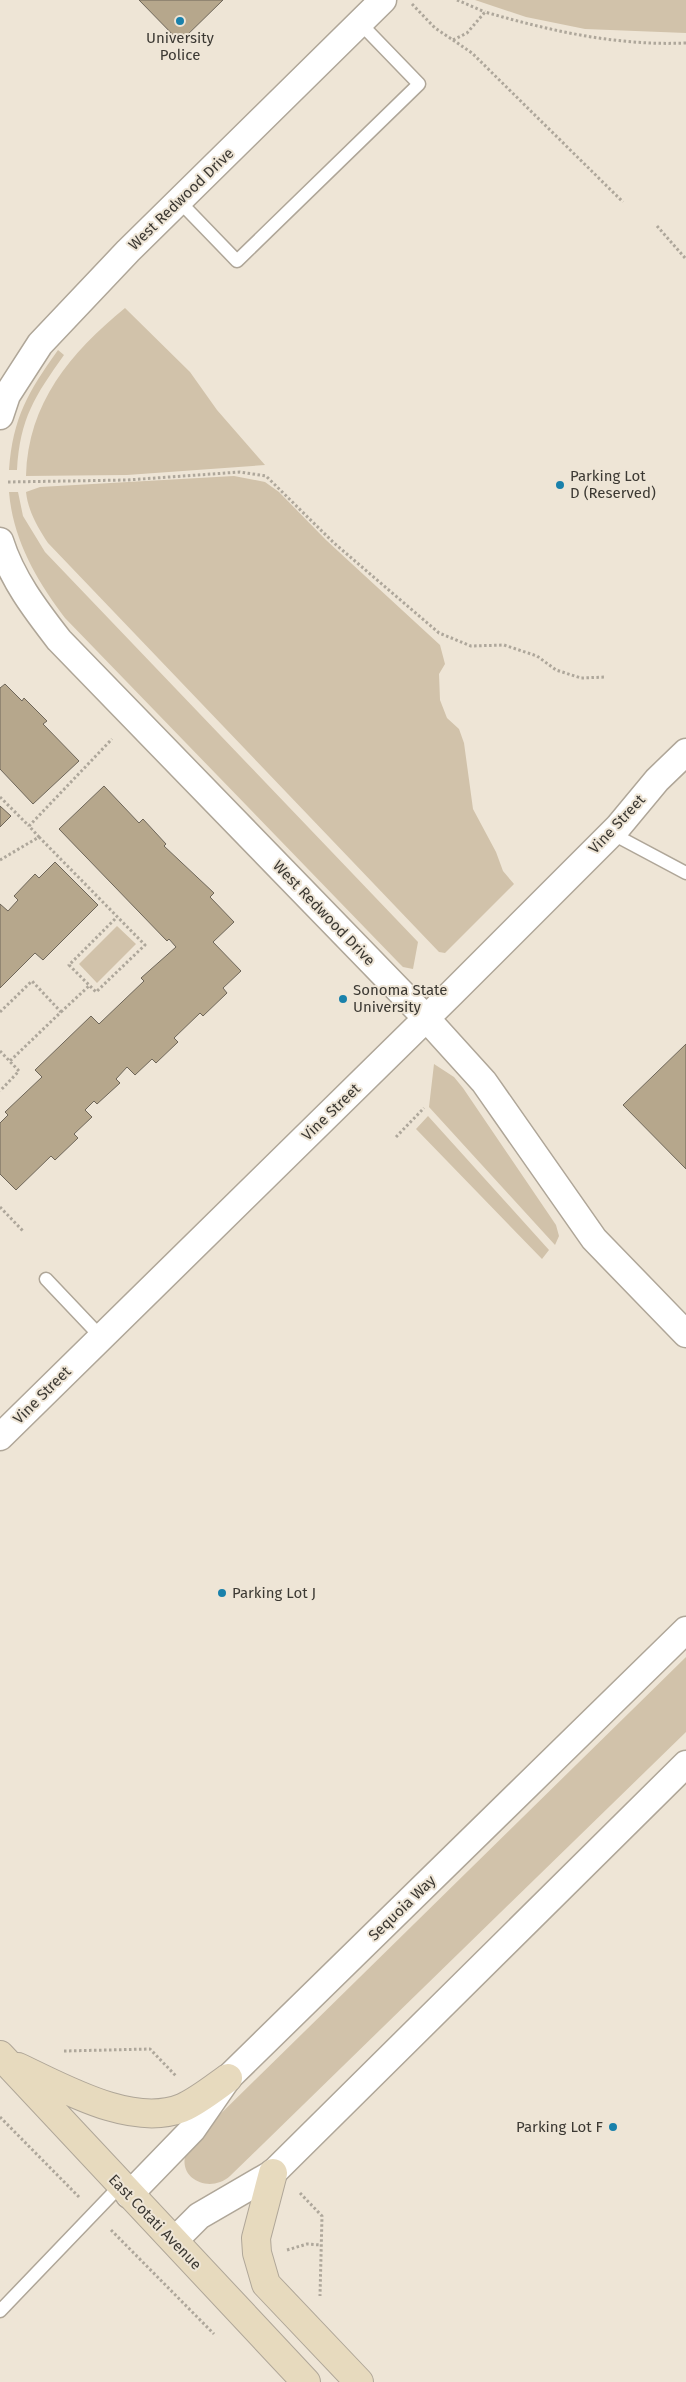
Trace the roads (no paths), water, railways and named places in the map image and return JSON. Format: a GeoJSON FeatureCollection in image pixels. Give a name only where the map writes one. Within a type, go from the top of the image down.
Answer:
{"type":"FeatureCollection","features":[{"type":"Feature","properties":{"kind":"main road"},"geometry":{"type":"LineString","coordinates":[[1,2058],[92,2102],[148,2114],[182,2108],[228,2078]]}},
{"type":"Feature","properties":{"kind":"main road","name":"East Cotati Avenue"},"geometry":{"type":"LineString","coordinates":[[1,2058],[306,2382]]}},
{"type":"Feature","properties":{"kind":"main road"},"geometry":{"type":"LineString","coordinates":[[273,2173],[256,2238],[257,2253],[266,2284],[359,2382]]}},
{"type":"Feature","properties":{"kind":"street","name":"West Redwood Drive"},"geometry":{"type":"LineString","coordinates":[[0,416],[7,395],[40,344],[128,251],[384,0]]}},
{"type":"Feature","properties":{"kind":"street","name":"West Redwood Drive"},"geometry":{"type":"LineString","coordinates":[[0,541],[8,565],[31,604],[59,640],[426,1018],[484,1082],[594,1239],[686,1334]]}},
{"type":"Feature","properties":{"kind":"street","name":"Vine Street"},"geometry":{"type":"LineString","coordinates":[[0,1437],[426,1018],[611,833],[657,780],[686,752]]}},
{"type":"Feature","properties":{"kind":"street","name":"Sequoia Way"},"geometry":{"type":"LineString","coordinates":[[124,2190],[192,2130],[228,2078],[686,1630]]}},
{"type":"Feature","properties":{"kind":"street"},"geometry":{"type":"LineString","coordinates":[[174,2242],[199,2216],[273,2173],[686,1764]]}},
{"type":"Feature","properties":{"kind":"lane"},"geometry":{"type":"LineString","coordinates":[[179,202],[237,261],[419,84],[360,22]]}},
{"type":"Feature","properties":{"kind":"lane"},"geometry":{"type":"LineString","coordinates":[[611,833],[686,873]]}},
{"type":"Feature","properties":{"kind":"lane"},"geometry":{"type":"LineString","coordinates":[[46,1279],[101,1337]]}},
{"type":"Feature","properties":{"kind":"lane"},"geometry":{"type":"LineString","coordinates":[[0,2311],[94,2212],[124,2190]]}},
{"type":"Feature","properties":{"kind":"place","name":"University Police"},"geometry":{"type":"Point","coordinates":[180,21]}},
{"type":"Feature","properties":{"kind":"place","name":"Parking Lot D (Reserved)"},"geometry":{"type":"Point","coordinates":[560,485]}},
{"type":"Feature","properties":{"kind":"place","name":"Sonoma State University"},"geometry":{"type":"Point","coordinates":[343,999]}},
{"type":"Feature","properties":{"kind":"place","name":"Parking Lot J"},"geometry":{"type":"Point","coordinates":[222,1593]}},
{"type":"Feature","properties":{"kind":"place","name":"Parking Lot F"},"geometry":{"type":"Point","coordinates":[613,2127]}}]}
